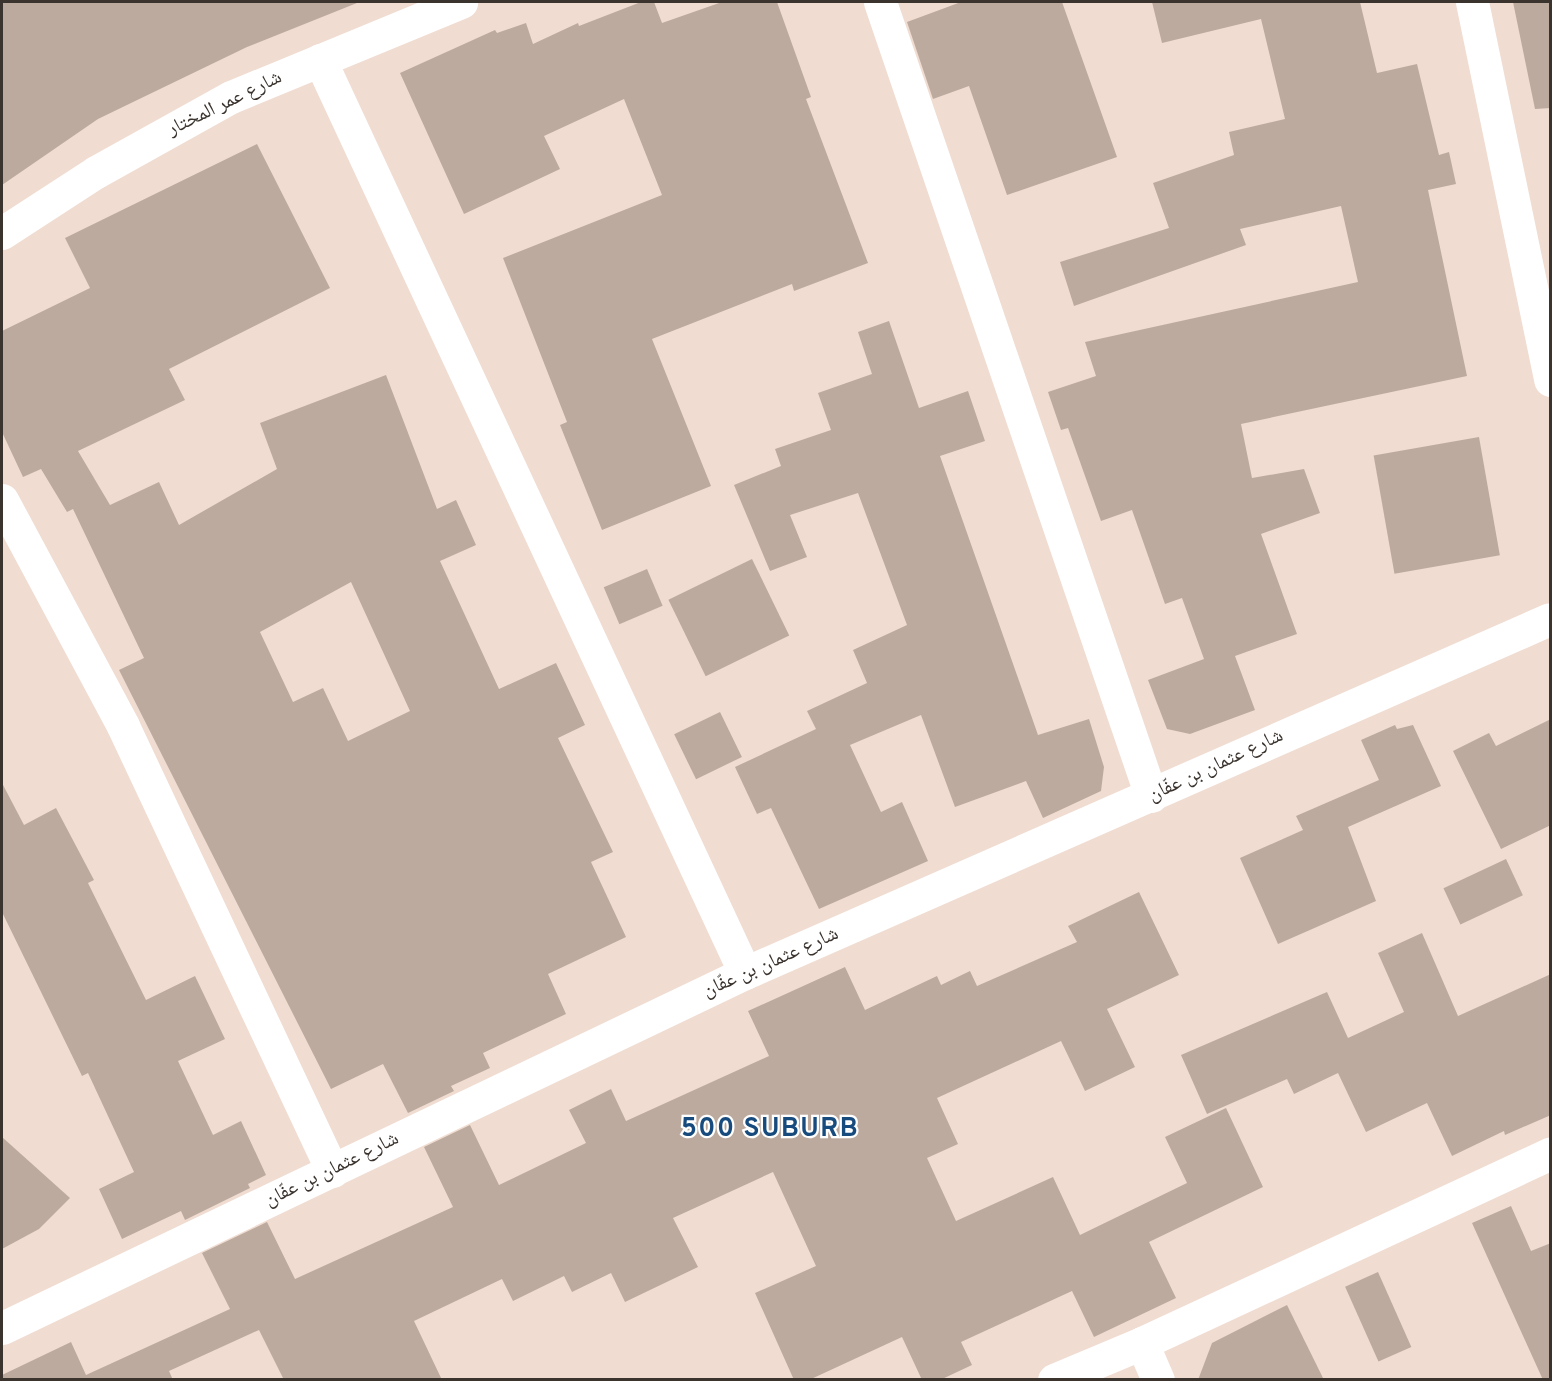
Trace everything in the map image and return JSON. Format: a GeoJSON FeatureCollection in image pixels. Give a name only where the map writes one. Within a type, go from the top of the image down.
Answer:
{"type":"FeatureCollection","features":[{"type":"Feature","properties":{"kind":"street","name":"شارع عمر المختار"},"geometry":{"type":"LineString","coordinates":[[2,232],[96,172],[231,97],[461,2]]}},
{"type":"Feature","properties":{"kind":"street"},"geometry":{"type":"LineString","coordinates":[[880,2],[1151,796]]}},
{"type":"Feature","properties":{"kind":"street"},"geometry":{"type":"LineString","coordinates":[[1472,2],[1551,380]]}},
{"type":"Feature","properties":{"kind":"street"},"geometry":{"type":"LineString","coordinates":[[320,60],[745,973]]}},
{"type":"Feature","properties":{"kind":"street"},"geometry":{"type":"LineString","coordinates":[[2,500],[123,726],[332,1171]]}},
{"type":"Feature","properties":{"kind":"street","name":"شارع عثمان بن عفّان"},"geometry":{"type":"LineString","coordinates":[[2,1328],[745,973],[1151,796],[1383,689],[1551,619]]}},
{"type":"Feature","properties":{"kind":"street"},"geometry":{"type":"LineString","coordinates":[[1054,1380],[1142,1343],[1551,1154]]}},
{"type":"Feature","properties":{"kind":"street"},"geometry":{"type":"LineString","coordinates":[[1142,1343],[1158,1380]]}},
{"type":"Feature","properties":{"kind":"building"},"geometry":{"type":"Polygon","coordinates":[[[2,2],[357,3],[247,47],[98,119],[2,185],[2,2]]]}},
{"type":"Feature","properties":{"kind":"building"},"geometry":{"type":"Polygon","coordinates":[[[641,2],[654,2],[662,23],[722,2],[777,2],[811,97],[806,99],[868,263],[794,291],[792,284],[652,339],[711,486],[602,530],[560,425],[567,422],[503,258],[662,195],[624,99],[544,136],[560,169],[464,214],[400,73],[495,30],[497,33],[526,23],[533,44],[578,23],[579,26],[641,2]]]}},
{"type":"Feature","properties":{"kind":"building"},"geometry":{"type":"Polygon","coordinates":[[[961,2],[1062,2],[1117,157],[1007,195],[969,86],[933,99],[907,22],[961,2]]]}},
{"type":"Feature","properties":{"kind":"building"},"geometry":{"type":"Polygon","coordinates":[[[1152,2],[1360,2],[1377,73],[1417,64],[1439,155],[1449,152],[1456,184],[1428,190],[1467,376],[1241,424],[1252,478],[1304,469],[1320,513],[1261,534],[1297,634],[1235,656],[1255,710],[1190,734],[1167,729],[1148,680],[1204,659],[1182,598],[1165,604],[1132,510],[1101,521],[1068,428],[1061,430],[1048,392],[1096,376],[1085,342],[1358,282],[1341,206],[1240,229],[1246,245],[1074,306],[1060,262],[1169,228],[1153,183],[1234,155],[1229,132],[1285,119],[1261,19],[1162,43],[1152,2]]]}},
{"type":"Feature","properties":{"kind":"building"},"geometry":{"type":"Polygon","coordinates":[[[1513,2],[1551,2],[1551,108],[1535,109],[1513,2]]]}},
{"type":"Feature","properties":{"kind":"building"},"geometry":{"type":"Polygon","coordinates":[[[257,144],[330,288],[169,369],[185,400],[78,451],[110,505],[159,482],[179,525],[277,469],[260,423],[386,375],[437,509],[456,500],[476,545],[440,561],[499,689],[556,663],[585,725],[558,738],[613,852],[591,862],[626,937],[548,974],[566,1014],[483,1053],[490,1068],[451,1086],[454,1091],[408,1113],[383,1064],[331,1089],[119,670],[144,658],[73,509],[67,512],[41,469],[23,477],[2,432],[2,331],[90,288],[65,238],[257,144]],[[351,582],[260,632],[293,702],[323,688],[348,741],[410,711],[351,582]]]}},
{"type":"Feature","properties":{"kind":"building"},"geometry":{"type":"Polygon","coordinates":[[[889,321],[919,408],[968,391],[985,441],[940,456],[1038,735],[1089,719],[1104,767],[1101,791],[1043,818],[1026,781],[955,807],[921,715],[850,745],[881,812],[902,802],[928,861],[819,909],[771,808],[757,814],[735,767],[816,729],[807,711],[867,683],[853,650],[907,625],[858,493],[790,515],[807,557],[770,571],[734,485],[781,466],[775,449],[831,430],[818,393],[872,374],[858,332],[889,321]]]}},
{"type":"Feature","properties":{"kind":"building"},"geometry":{"type":"Polygon","coordinates":[[[1479,437],[1500,555],[1394,574],[1374,456],[1479,437]]]}},
{"type":"Feature","properties":{"kind":"building"},"geometry":{"type":"Polygon","coordinates":[[[752,559],[789,635],[706,676],[668,600],[752,559]]]}},
{"type":"Feature","properties":{"kind":"building"},"geometry":{"type":"Polygon","coordinates":[[[647,569],[663,606],[619,624],[604,587],[647,569]]]}},
{"type":"Feature","properties":{"kind":"building"},"geometry":{"type":"Polygon","coordinates":[[[720,712],[742,757],[696,779],[674,734],[720,712]]]}},
{"type":"Feature","properties":{"kind":"building"},"geometry":{"type":"Polygon","coordinates":[[[1551,719],[1551,825],[1501,849],[1453,751],[1489,733],[1496,746],[1551,719]]]}},
{"type":"Feature","properties":{"kind":"building"},"geometry":{"type":"Polygon","coordinates":[[[1395,725],[1397,729],[1413,725],[1441,786],[1348,827],[1376,901],[1278,944],[1240,858],[1303,830],[1296,816],[1379,780],[1361,740],[1395,725]]]}},
{"type":"Feature","properties":{"kind":"building"},"geometry":{"type":"Polygon","coordinates":[[[2,783],[24,825],[56,808],[94,880],[88,883],[146,1000],[195,976],[225,1039],[178,1061],[213,1135],[241,1121],[266,1175],[248,1184],[250,1188],[185,1220],[181,1211],[122,1239],[99,1189],[134,1172],[88,1073],[82,1076],[2,912],[2,783]]]}},
{"type":"Feature","properties":{"kind":"building"},"geometry":{"type":"Polygon","coordinates":[[[1506,859],[1523,895],[1460,924],[1443,888],[1506,859]]]}},
{"type":"Feature","properties":{"kind":"building"},"geometry":{"type":"Polygon","coordinates":[[[1139,892],[1179,975],[1107,1009],[1135,1067],[1085,1091],[1061,1041],[937,1098],[958,1144],[927,1158],[956,1221],[1053,1177],[1080,1235],[1187,1183],[1165,1137],[1226,1108],[1263,1187],[1149,1242],[1176,1298],[1094,1337],[1072,1291],[961,1342],[972,1365],[940,1380],[922,1380],[902,1337],[809,1380],[794,1380],[755,1293],[816,1266],[773,1172],[673,1218],[698,1267],[625,1302],[611,1273],[572,1292],[564,1276],[513,1301],[502,1279],[414,1321],[442,1380],[284,1380],[259,1330],[169,1371],[173,1380],[2,1380],[2,1375],[71,1342],[86,1375],[230,1309],[202,1253],[267,1222],[295,1279],[453,1207],[424,1147],[470,1125],[499,1185],[586,1143],[569,1110],[611,1089],[626,1121],[769,1056],[748,1011],[845,967],[865,1010],[937,976],[941,985],[970,971],[977,986],[1077,942],[1068,926],[1139,892]]]}},
{"type":"Feature","properties":{"kind":"building"},"geometry":{"type":"Polygon","coordinates":[[[1422,933],[1458,1016],[1551,974],[1551,1115],[1505,1135],[1504,1131],[1452,1156],[1427,1103],[1366,1132],[1338,1073],[1294,1094],[1287,1079],[1207,1114],[1181,1055],[1327,992],[1348,1038],[1404,1012],[1378,953],[1422,933]]]}},
{"type":"Feature","properties":{"kind":"building"},"geometry":{"type":"Polygon","coordinates":[[[2,1137],[70,1198],[39,1229],[2,1249],[2,1137]]]}},
{"type":"Feature","properties":{"kind":"building"},"geometry":{"type":"Polygon","coordinates":[[[1511,1206],[1531,1251],[1551,1243],[1551,1380],[1543,1380],[1472,1223],[1511,1206]]]}},
{"type":"Feature","properties":{"kind":"building"},"geometry":{"type":"Polygon","coordinates":[[[1378,1272],[1411,1347],[1378,1362],[1345,1287],[1378,1272]]]}},
{"type":"Feature","properties":{"kind":"building"},"geometry":{"type":"Polygon","coordinates":[[[1287,1305],[1324,1380],[1198,1380],[1212,1343],[1287,1305]]]}},
{"type":"Feature","properties":{"kind":"district","name":"500 SUBURB"},"geometry":{"type":"Point","coordinates":[770,1130]}}]}
